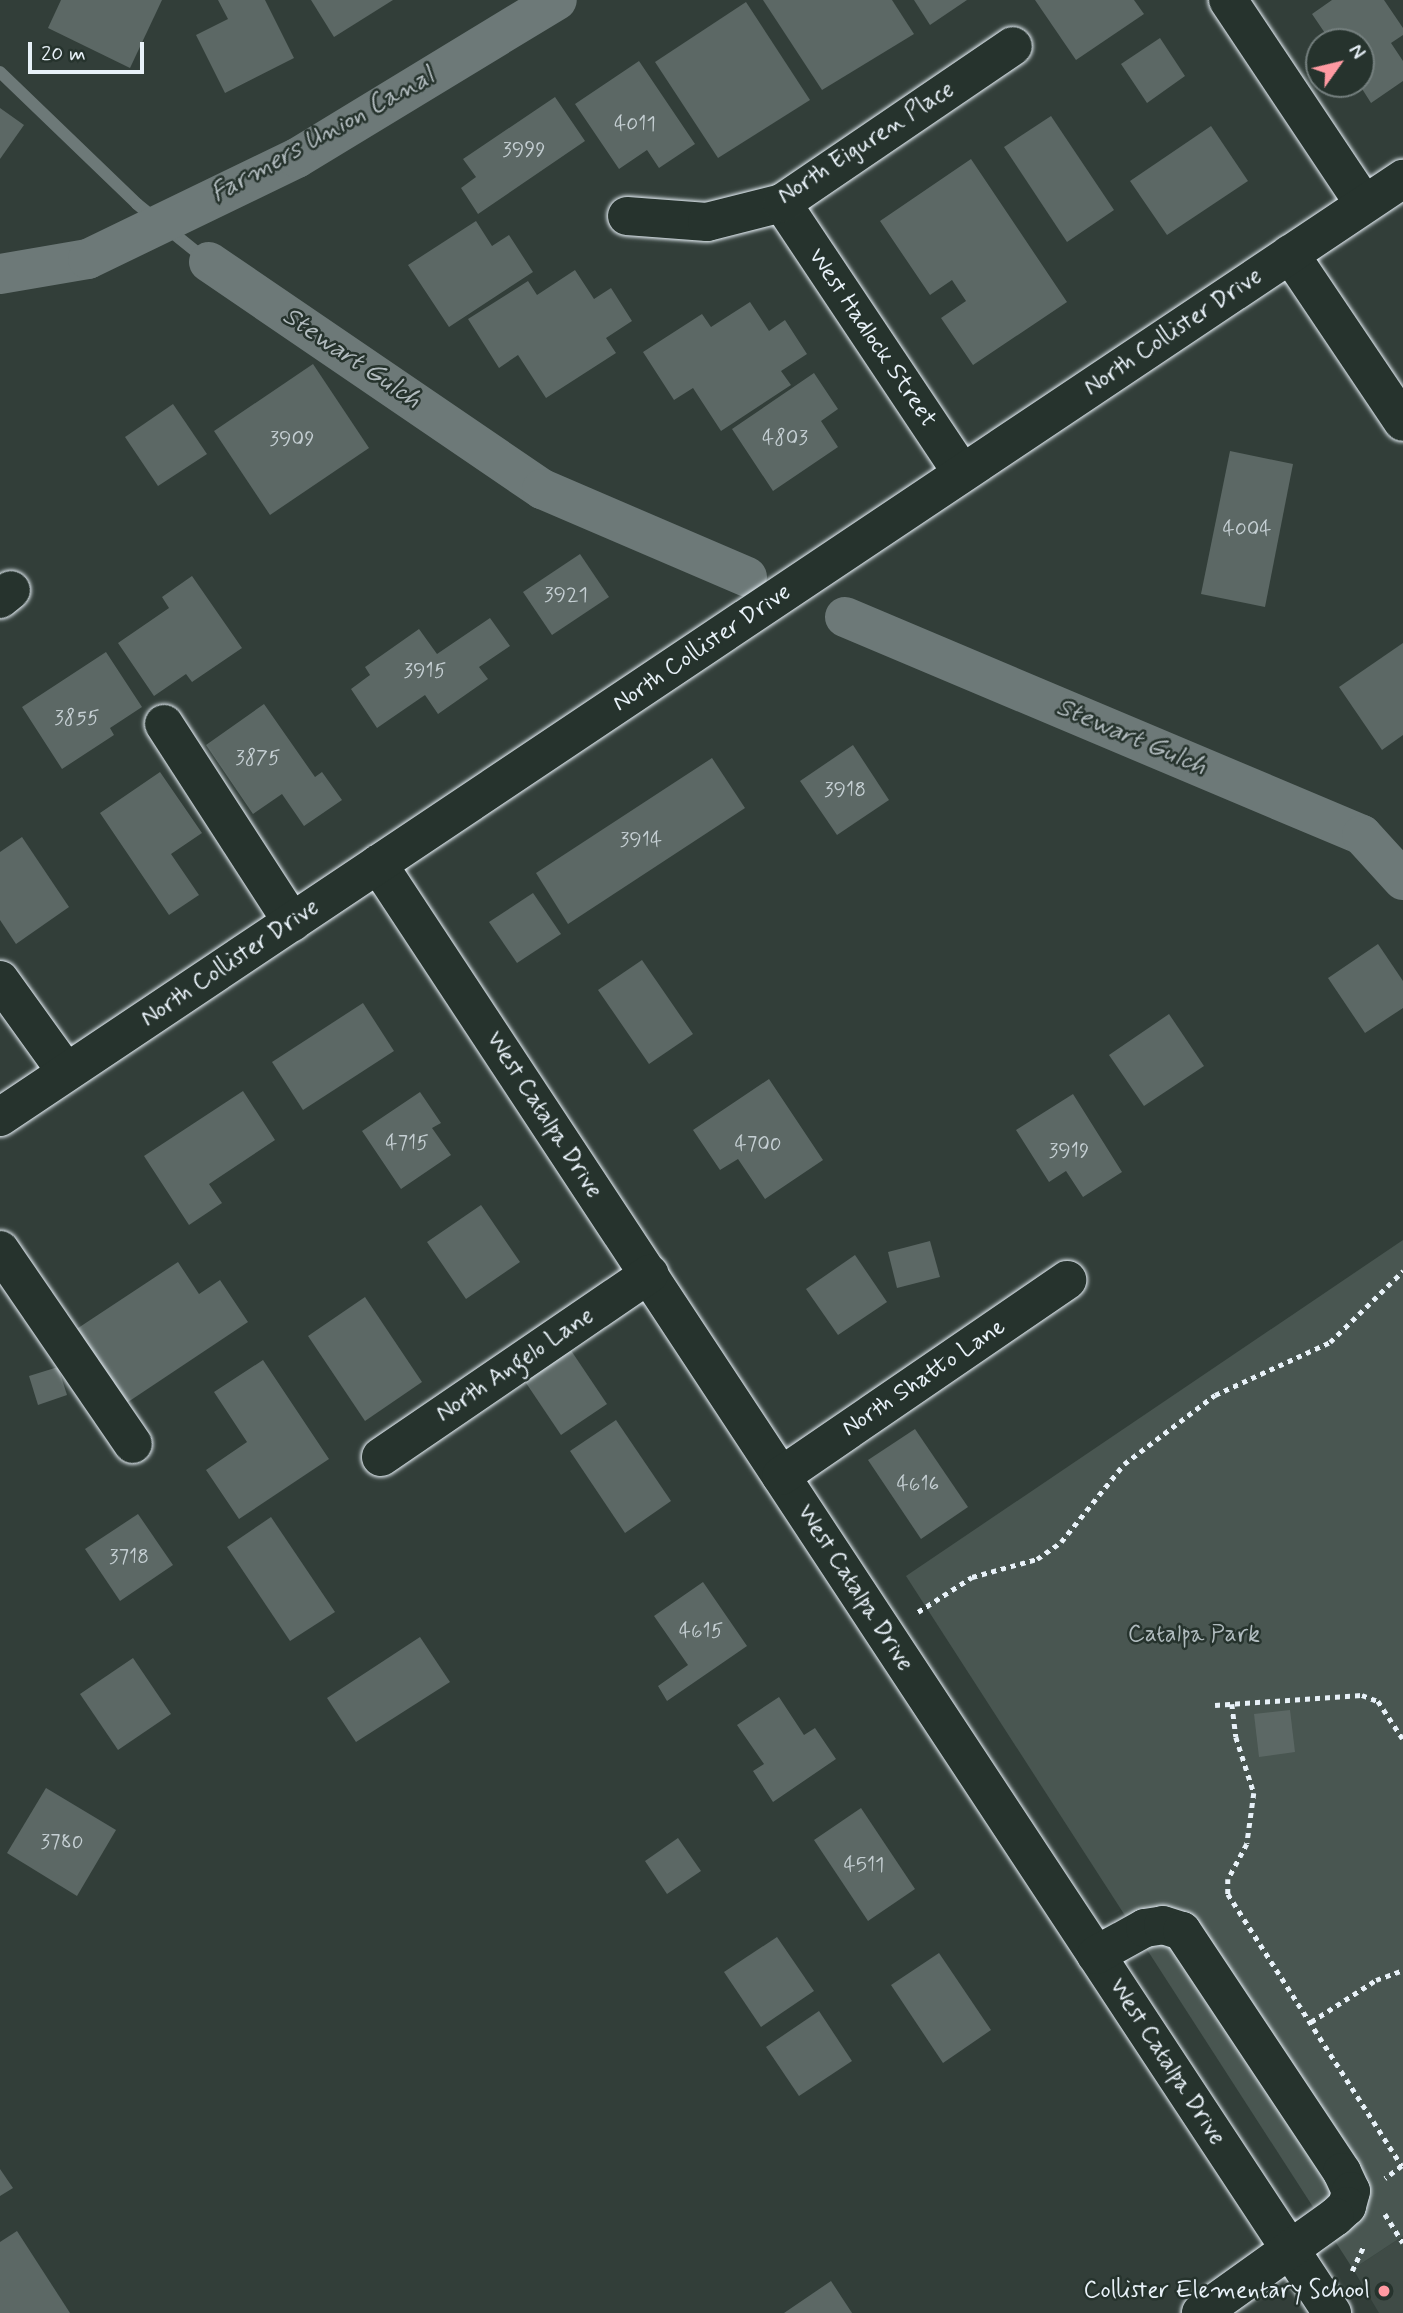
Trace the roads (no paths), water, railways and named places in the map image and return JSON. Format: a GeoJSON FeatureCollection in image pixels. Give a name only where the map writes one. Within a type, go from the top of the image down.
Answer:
{"type":"FeatureCollection","features":[{"type":"Feature","properties":{"kind":"street"},"geometry":{"type":"LineString","coordinates":[[1228,0],[1364,204]]}},
{"type":"Feature","properties":{"kind":"street","name":"North Eiguren Place"},"geometry":{"type":"LineString","coordinates":[[627,216],[707,222],[782,203],[1013,46]]}},
{"type":"Feature","properties":{"kind":"street","name":"North Collister Drive"},"geometry":{"type":"LineString","coordinates":[[0,1116],[1403,178]]}},
{"type":"Feature","properties":{"kind":"street","name":"West Hadlock Street"},"geometry":{"type":"LineString","coordinates":[[782,203],[962,474]]}},
{"type":"Feature","properties":{"kind":"street"},"geometry":{"type":"LineString","coordinates":[[1290,254],[1403,422]]}},
{"type":"Feature","properties":{"kind":"street"},"geometry":{"type":"LineString","coordinates":[[163,724],[292,922]]}},
{"type":"Feature","properties":{"kind":"street","name":"West Catalpa Drive"},"geometry":{"type":"LineString","coordinates":[[378,864],[1332,2313]]}},
{"type":"Feature","properties":{"kind":"street"},"geometry":{"type":"LineString","coordinates":[[0,980],[66,1073]]}},
{"type":"Feature","properties":{"kind":"street"},"geometry":{"type":"LineString","coordinates":[[0,1250],[133,1444]]}},
{"type":"Feature","properties":{"kind":"street","name":"North Angelo Lane"},"geometry":{"type":"LineString","coordinates":[[381,1457],[649,1274]]}},
{"type":"Feature","properties":{"kind":"street","name":"North Shatto Lane"},"geometry":{"type":"LineString","coordinates":[[781,1476],[1067,1280]]}},
{"type":"Feature","properties":{"kind":"street"},"geometry":{"type":"LineString","coordinates":[[1096,1955],[1144,1928],[1163,1924],[1182,1931],[1194,1944],[1350,2191],[1347,2206],[1292,2252],[1201,2313]]}},
{"type":"Feature","properties":{"kind":"waterway","name":"Farmers Union Canal"},"geometry":{"type":"LineString","coordinates":[[0,274],[88,259],[297,158],[557,0]]}},
{"type":"Feature","properties":{"kind":"waterway","name":"Stewart Gulch"},"geometry":{"type":"LineString","coordinates":[[0,72],[137,204],[209,262]]}},
{"type":"Feature","properties":{"kind":"waterway","name":"Stewart Gulch"},"geometry":{"type":"LineString","coordinates":[[209,262],[542,489],[747,577]]}},
{"type":"Feature","properties":{"kind":"waterway","name":"Stewart Gulch"},"geometry":{"type":"LineString","coordinates":[[845,617],[1362,835],[1403,880]]}},
{"type":"Feature","properties":{"kind":"place","name":"Collister Elementary School"},"geometry":{"type":"Point","coordinates":[1384,2291]}},
{"type":"Feature","properties":{"kind":"park label","name":"Catalpa Park"},"geometry":{"type":"Point","coordinates":[1194,1635]}}]}
